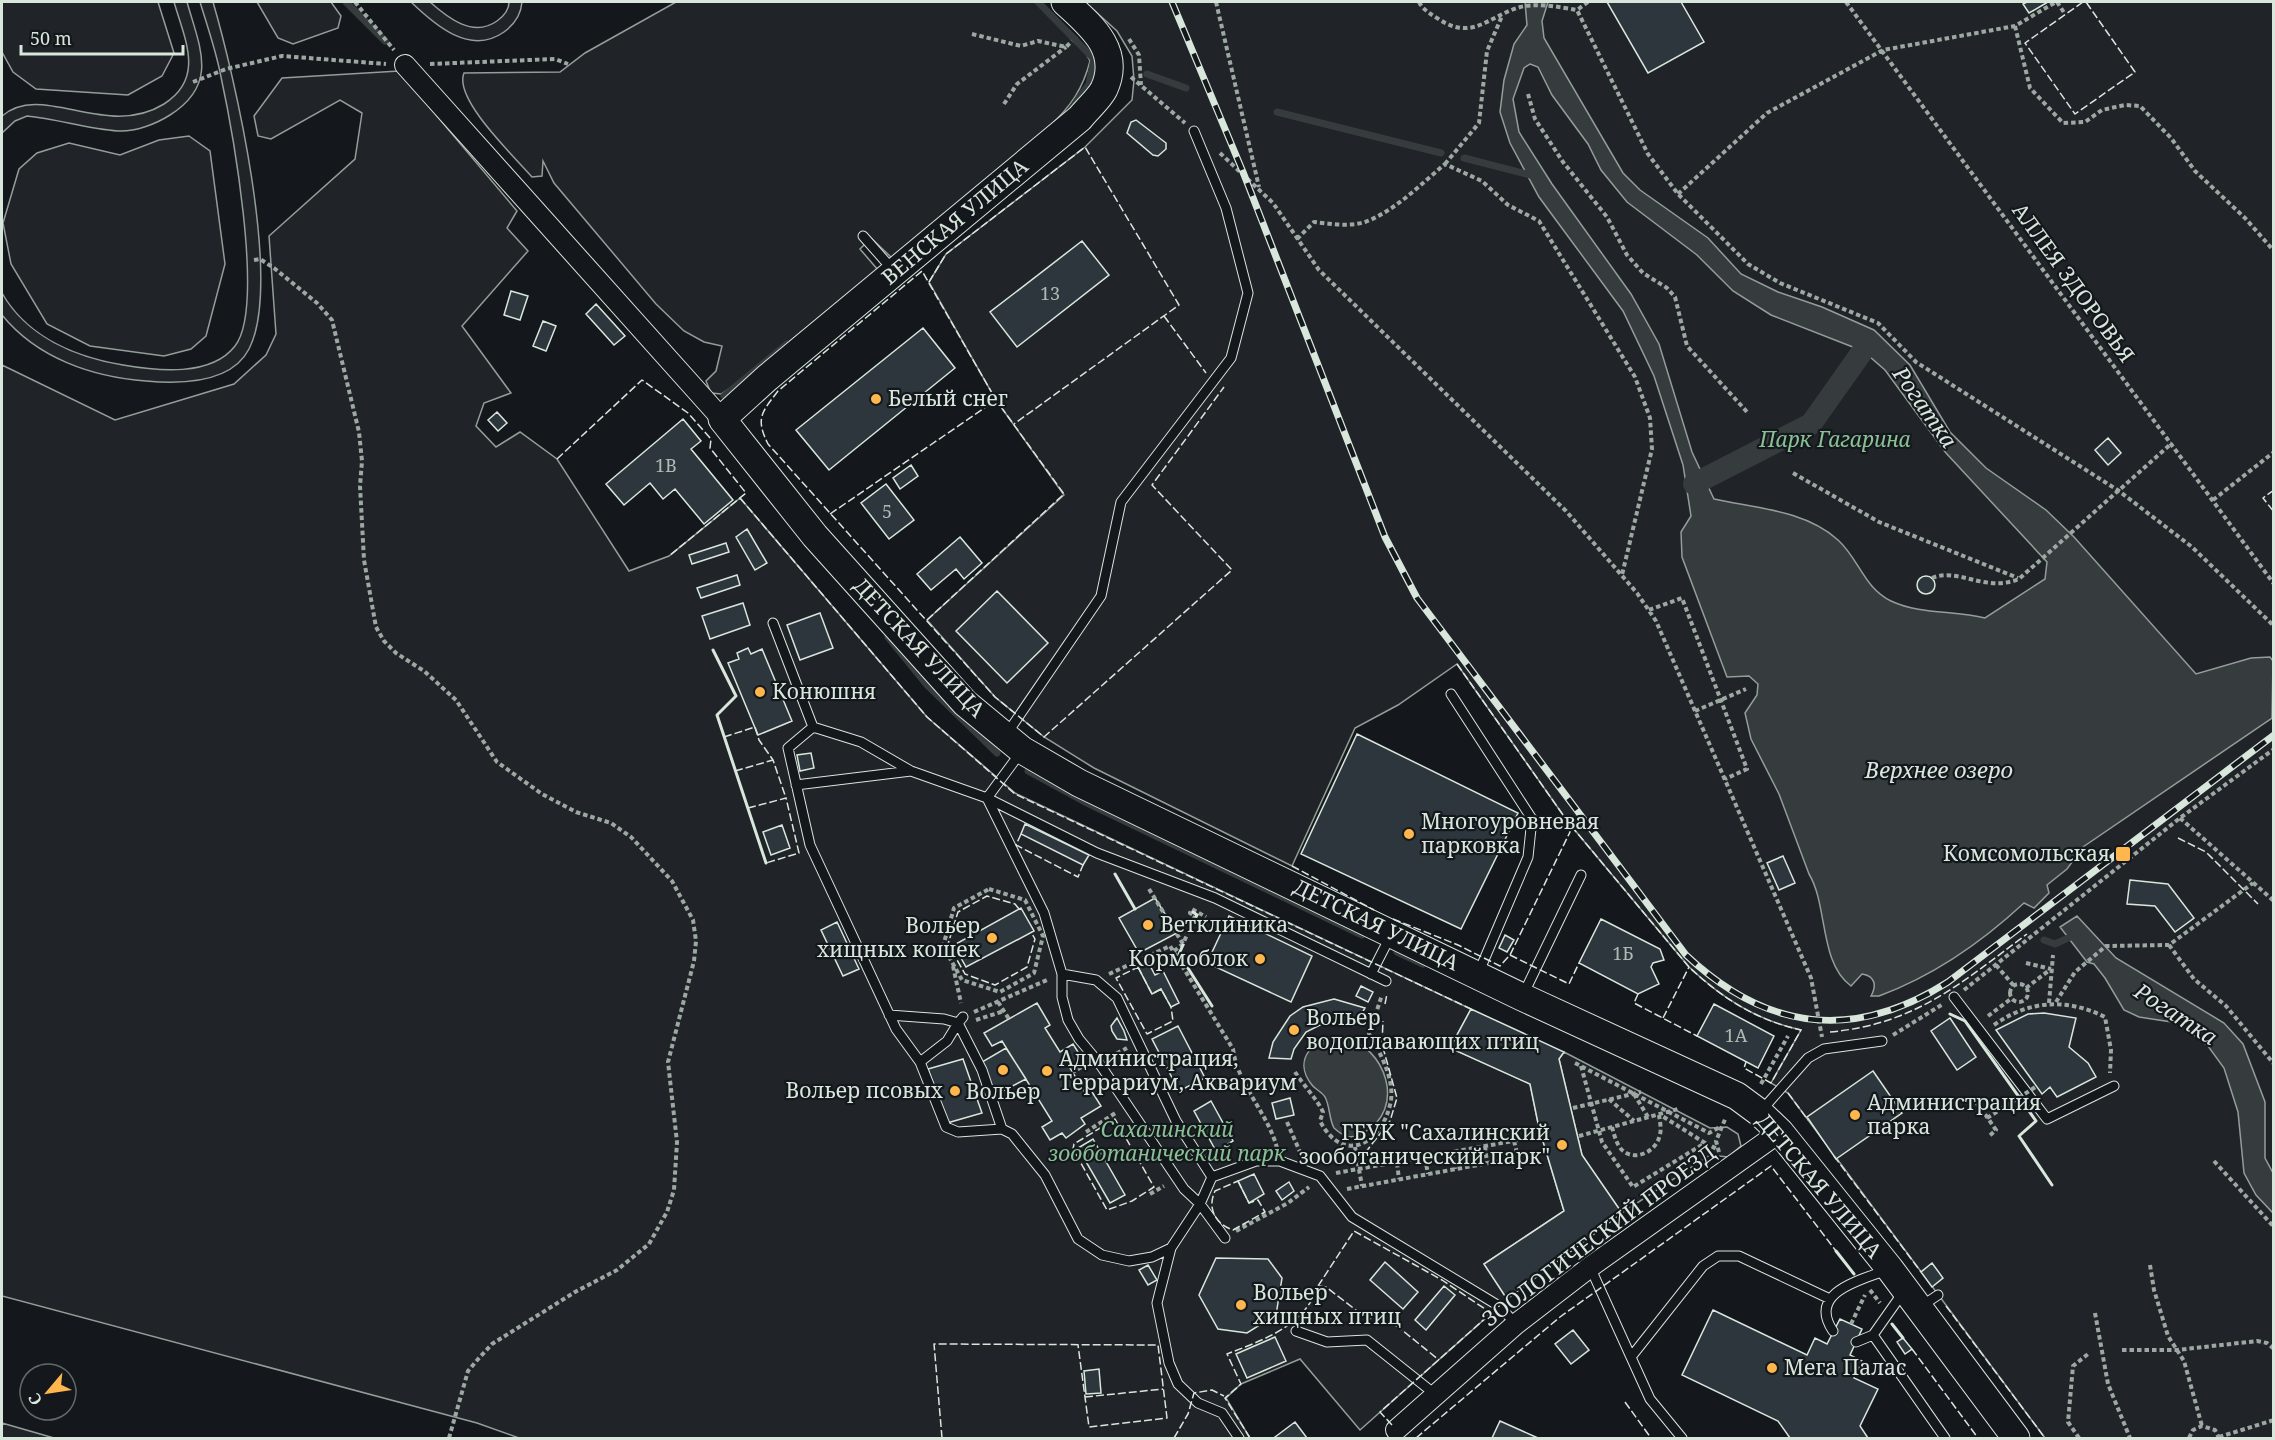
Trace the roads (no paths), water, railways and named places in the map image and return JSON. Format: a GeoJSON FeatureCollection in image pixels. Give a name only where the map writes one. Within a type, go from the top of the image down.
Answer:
{"type":"FeatureCollection","features":[{"type":"Feature","properties":{"kind":"street","name":"ВЕНСКАЯ УЛИЦА"},"geometry":{"type":"LineString","coordinates":[[722,419],[895,271],[1080,118],[1104,89],[1110,60],[1099,33],[1065,2]]}},
{"type":"Feature","properties":{"kind":"street"},"geometry":{"type":"LineString","coordinates":[[405,65],[722,419]]}},
{"type":"Feature","properties":{"kind":"street","name":"ДЕТСКАЯ УЛИЦА"},"geometry":{"type":"LineString","coordinates":[[722,419],[839,562],[965,703],[1013,743],[1079,783],[1522,997],[1737,1096],[1759,1100],[1780,1132],[1913,1291],[2016,1438]]}},
{"type":"Feature","properties":{"kind":"street","name":"ЗООЛОГИЧЕСКИЙ ПРОЕЗД"},"geometry":{"type":"LineString","coordinates":[[1392,1434],[1516,1324],[1590,1267],[1780,1132]]}},
{"type":"Feature","properties":{"kind":"lane"},"geometry":{"type":"LineString","coordinates":[[987,798],[1013,743],[1101,596],[1121,502],[1231,358],[1248,293],[1226,208],[1194,131]]}},
{"type":"Feature","properties":{"kind":"lane"},"geometry":{"type":"LineString","coordinates":[[863,236],[895,271]]}},
{"type":"Feature","properties":{"kind":"lane"},"geometry":{"type":"LineString","coordinates":[[773,623],[813,727]]}},
{"type":"Feature","properties":{"kind":"lane"},"geometry":{"type":"LineString","coordinates":[[1451,694],[1532,819],[1528,857],[1478,974]]}},
{"type":"Feature","properties":{"kind":"lane"},"geometry":{"type":"LineString","coordinates":[[813,727],[861,742],[911,771],[987,798],[1097,854],[1215,898],[1386,981]]}},
{"type":"Feature","properties":{"kind":"lane"},"geometry":{"type":"LineString","coordinates":[[813,727],[788,748],[810,845],[896,1029],[920,1062],[946,1127],[958,1132],[1002,1129],[1012,1134],[1045,1175],[1078,1239],[1102,1255],[1129,1261],[1152,1257],[1171,1248]]}},
{"type":"Feature","properties":{"kind":"lane"},"geometry":{"type":"LineString","coordinates":[[796,785],[911,771]]}},
{"type":"Feature","properties":{"kind":"lane"},"geometry":{"type":"LineString","coordinates":[[987,798],[1044,913],[1062,974],[1062,997],[1068,1020],[1078,1039],[1099,1063],[1184,1189],[1200,1204],[1225,1238]]}},
{"type":"Feature","properties":{"kind":"lane"},"geometry":{"type":"LineString","coordinates":[[1522,997],[1581,875]]}},
{"type":"Feature","properties":{"kind":"lane"},"geometry":{"type":"LineString","coordinates":[[1371,974],[1392,933]]}},
{"type":"Feature","properties":{"kind":"lane"},"geometry":{"type":"LineString","coordinates":[[1062,974],[1095,980],[1117,998],[1176,1121],[1212,1177]]}},
{"type":"Feature","properties":{"kind":"lane"},"geometry":{"type":"LineString","coordinates":[[1954,997],[2047,1119],[2114,1086]]}},
{"type":"Feature","properties":{"kind":"lane"},"geometry":{"type":"LineString","coordinates":[[889,1015],[961,1020]]}},
{"type":"Feature","properties":{"kind":"lane"},"geometry":{"type":"LineString","coordinates":[[920,1062],[947,1041],[961,1020]]}},
{"type":"Feature","properties":{"kind":"lane"},"geometry":{"type":"LineString","coordinates":[[961,1020],[982,1070],[1002,1129]]}},
{"type":"Feature","properties":{"kind":"lane"},"geometry":{"type":"LineString","coordinates":[[1759,1100],[1808,1058],[1824,1049],[1882,1041]]}},
{"type":"Feature","properties":{"kind":"lane"},"geometry":{"type":"LineString","coordinates":[[1239,1438],[1222,1413],[1198,1403],[1178,1384],[1169,1363],[1157,1303],[1171,1248],[1200,1204],[1212,1177],[1256,1161],[1280,1161],[1320,1176],[1329,1192],[1352,1217],[1498,1306],[1516,1324]]}},
{"type":"Feature","properties":{"kind":"lane"},"geometry":{"type":"LineString","coordinates":[[1631,1357],[1703,1266],[1718,1256],[1739,1256],[1830,1299]]}},
{"type":"Feature","properties":{"kind":"lane"},"geometry":{"type":"LineString","coordinates":[[1590,1267],[1650,1399],[1682,1438]]}},
{"type":"Feature","properties":{"kind":"lane"},"geometry":{"type":"LineString","coordinates":[[1833,1331],[1828,1324],[1826,1310],[1830,1299],[1841,1288],[1913,1291]]}},
{"type":"Feature","properties":{"kind":"lane"},"geometry":{"type":"LineString","coordinates":[[1856,1342],[1873,1335],[1888,1313],[1913,1291]]}},
{"type":"Feature","properties":{"kind":"lane"},"geometry":{"type":"LineString","coordinates":[[1296,1330],[1327,1342],[1367,1340],[1436,1395]]}},
{"type":"Feature","properties":{"kind":"lane"},"geometry":{"type":"LineString","coordinates":[[1873,1335],[1945,1438]]}},
{"type":"Feature","properties":{"kind":"water","name":"Верхнее озеро"},"geometry":{"type":"Polygon","coordinates":[[[1525,2],[1548,2],[1542,21],[1544,38],[1623,173],[1640,190],[1708,238],[1741,274],[1778,292],[1822,307],[1874,330],[1910,365],[1950,432],[1986,468],[2046,510],[2074,537],[2196,674],[2251,658],[2270,657],[2273,661],[2272,718],[2083,847],[2067,869],[2047,885],[2049,893],[2034,908],[2024,903],[1956,957],[1919,979],[1879,996],[1871,996],[1874,982],[1870,977],[1862,974],[1851,986],[1841,976],[1834,963],[1815,887],[1779,794],[1751,739],[1745,713],[1757,695],[1758,684],[1749,676],[1727,677],[1682,557],[1681,532],[1691,516],[1683,465],[1654,376],[1623,311],[1539,197],[1510,143],[1500,112],[1504,80],[1514,44],[1527,25],[1525,2]],[[1530,64],[1524,68],[1513,99],[1519,132],[1552,184],[1631,294],[1659,344],[1692,452],[1714,499],[1795,516],[1825,530],[1845,548],[1874,589],[1891,601],[1914,608],[1985,618],[2045,579],[2047,562],[1946,453],[1885,370],[1863,351],[1771,315],[1733,291],[1697,255],[1627,202],[1601,170],[1588,144],[1552,95],[1538,67],[1530,64]]]}},
{"type":"Feature","properties":{"kind":"water","name":"Рогатка"},"geometry":{"type":"Polygon","coordinates":[[[2077,916],[2116,958],[2224,1023],[2243,1044],[2265,1102],[2265,1158],[2273,1173],[2273,1213],[2256,1195],[2244,1173],[2238,1112],[2224,1068],[2208,1046],[2178,1023],[2139,1017],[2124,1010],[2105,978],[2094,964],[2087,962],[2060,927],[2077,916]]]}},
{"type":"Feature","properties":{"kind":"water"},"geometry":{"type":"Polygon","coordinates":[[[1341,1036],[1357,1042],[1370,1052],[1380,1065],[1386,1080],[1388,1095],[1385,1110],[1377,1123],[1363,1133],[1351,1137],[1341,1134],[1334,1128],[1325,1097],[1312,1085],[1304,1067],[1305,1058],[1315,1045],[1331,1037],[1341,1036]]]}},
{"type":"Feature","properties":{"kind":"waterway"},"geometry":{"type":"LineString","coordinates":[[346,2],[385,41]]}},
{"type":"Feature","properties":{"kind":"waterway"},"geometry":{"type":"LineString","coordinates":[[1038,2],[1094,59],[1089,84],[1072,108]]}},
{"type":"Feature","properties":{"kind":"waterway"},"geometry":{"type":"LineString","coordinates":[[1147,74],[1186,88]]}},
{"type":"Feature","properties":{"kind":"waterway"},"geometry":{"type":"LineString","coordinates":[[1277,112],[1441,153]]}},
{"type":"Feature","properties":{"kind":"waterway"},"geometry":{"type":"LineString","coordinates":[[1464,158],[1534,176]]}},
{"type":"Feature","properties":{"kind":"waterway"},"geometry":{"type":"LineString","coordinates":[[1694,484],[1811,424],[1869,342]]}},
{"type":"Feature","properties":{"kind":"waterway"},"geometry":{"type":"LineString","coordinates":[[724,396],[787,344]]}},
{"type":"Feature","properties":{"kind":"waterway"},"geometry":{"type":"LineString","coordinates":[[888,637],[927,685],[997,753]]}},
{"type":"Feature","properties":{"kind":"waterway"},"geometry":{"type":"LineString","coordinates":[[1028,771],[1085,802],[1362,935]]}},
{"type":"Feature","properties":{"kind":"waterway"},"geometry":{"type":"LineString","coordinates":[[2044,940],[2055,944],[2077,934]]}},
{"type":"Feature","properties":{"kind":"waterway"},"geometry":{"type":"LineString","coordinates":[[1397,952],[1423,964]]}},
{"type":"Feature","properties":{"kind":"railway"},"geometry":{"type":"LineString","coordinates":[[1172,2],[1243,172],[1385,537],[1417,598],[1686,955],[1717,980],[1748,1000],[1779,1013],[1812,1020],[1845,1020],[1878,1014],[1913,1001],[1948,982],[2274,735]]}},
{"type":"Feature","properties":{"kind":"place","name":"Белый снег"},"geometry":{"type":"Point","coordinates":[876,399]}},
{"type":"Feature","properties":{"kind":"place","name":"Конюшня"},"geometry":{"type":"Point","coordinates":[760,692]}},
{"type":"Feature","properties":{"kind":"place","name":"Многоуровневая парковка"},"geometry":{"type":"Point","coordinates":[1409,834]}},
{"type":"Feature","properties":{"kind":"place","name":"Комсомольская"},"geometry":{"type":"Point","coordinates":[2123,854]}},
{"type":"Feature","properties":{"kind":"place","name":"Ветклиника"},"geometry":{"type":"Point","coordinates":[1148,925]}},
{"type":"Feature","properties":{"kind":"place","name":"Вольер хищных кошек"},"geometry":{"type":"Point","coordinates":[992,938]}},
{"type":"Feature","properties":{"kind":"place","name":"Кормоблок"},"geometry":{"type":"Point","coordinates":[1260,959]}},
{"type":"Feature","properties":{"kind":"place","name":"Вольер водоплавающих птиц"},"geometry":{"type":"Point","coordinates":[1294,1030]}},
{"type":"Feature","properties":{"kind":"place","name":"Вольер"},"geometry":{"type":"Point","coordinates":[1003,1070]}},
{"type":"Feature","properties":{"kind":"place","name":"Администрация, Террариум, Аквариум"},"geometry":{"type":"Point","coordinates":[1047,1071]}},
{"type":"Feature","properties":{"kind":"place","name":"Вольер псовых"},"geometry":{"type":"Point","coordinates":[955,1091]}},
{"type":"Feature","properties":{"kind":"place","name":"Администрация парка"},"geometry":{"type":"Point","coordinates":[1855,1115]}},
{"type":"Feature","properties":{"kind":"place","name":"ГБУК \"Сахалинский зооботанический парк\""},"geometry":{"type":"Point","coordinates":[1562,1145]}},
{"type":"Feature","properties":{"kind":"place","name":"Вольер хищных птиц"},"geometry":{"type":"Point","coordinates":[1241,1305]}},
{"type":"Feature","properties":{"kind":"place","name":"Мега Палас"},"geometry":{"type":"Point","coordinates":[1772,1368]}},
{"type":"Feature","properties":{"kind":"park label","name":"Парк Гагарина"},"geometry":{"type":"Point","coordinates":[1835,440]}},
{"type":"Feature","properties":{"kind":"park label","name":"Сахалинский зооботанический парк"},"geometry":{"type":"Point","coordinates":[1167,1142]}}]}
